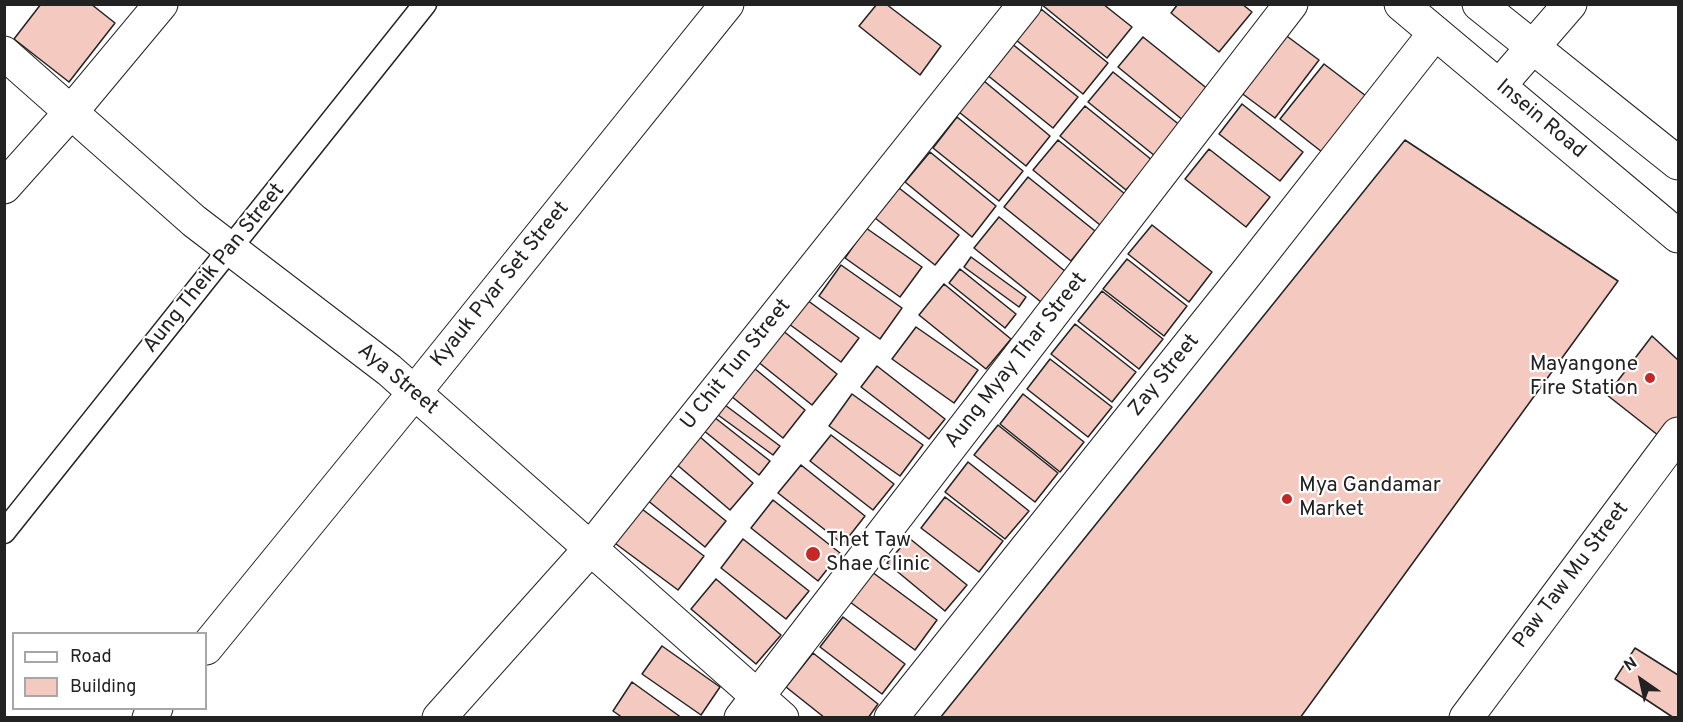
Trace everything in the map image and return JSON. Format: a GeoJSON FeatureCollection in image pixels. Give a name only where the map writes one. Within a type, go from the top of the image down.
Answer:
{"type":"FeatureCollection","features":[{"type":"Feature","properties":{"kind":"street"},"geometry":{"type":"LineString","coordinates":[[4,187],[71,112],[161,4]]}},
{"type":"Feature","properties":{"kind":"street","name":"Kyauk Pyar Set Street"},"geometry":{"type":"LineString","coordinates":[[207,647],[727,4]]}},
{"type":"Feature","properties":{"kind":"street","name":"U Chit Tun Street"},"geometry":{"type":"LineString","coordinates":[[439,717],[590,549],[1025,4]]}},
{"type":"Feature","properties":{"kind":"street","name":"Aung Myay Thar Street"},"geometry":{"type":"LineString","coordinates":[[760,711],[1291,4]]}},
{"type":"Feature","properties":{"kind":"street","name":"Insein Road"},"geometry":{"type":"LineString","coordinates":[[1401,4],[1678,236]]}},
{"type":"Feature","properties":{"kind":"street"},"geometry":{"type":"LineString","coordinates":[[1479,4],[1678,163]]}},
{"type":"Feature","properties":{"kind":"street"},"geometry":{"type":"LineString","coordinates":[[1499,86],[1570,4]]}},
{"type":"Feature","properties":{"kind":"street","name":"Zay Street"},"geometry":{"type":"LineString","coordinates":[[891,717],[1250,270],[1435,33]]}},
{"type":"Feature","properties":{"kind":"street","name":"Aya Street"},"geometry":{"type":"LineString","coordinates":[[4,53],[194,221],[389,370],[590,549],[760,711]]}},
{"type":"Feature","properties":{"kind":"street","name":"Paw Taw Mu Street"},"geometry":{"type":"LineString","coordinates":[[1466,717],[1678,434]]}},
{"type":"Feature","properties":{"kind":"lane","name":"Aung Theik Pan Street"},"geometry":{"type":"LineString","coordinates":[[4,532],[425,4]]}},
{"type":"Feature","properties":{"kind":"building"},"geometry":{"type":"Polygon","coordinates":[[[41,4],[91,4],[115,23],[69,82],[14,39],[41,4]]]}},
{"type":"Feature","properties":{"kind":"building"},"geometry":{"type":"Polygon","coordinates":[[[877,4],[886,4],[941,46],[920,75],[859,26],[877,4]]]}},
{"type":"Feature","properties":{"kind":"building"},"geometry":{"type":"Polygon","coordinates":[[[1041,4],[1103,4],[1132,27],[1107,58],[1041,4]]]}},
{"type":"Feature","properties":{"kind":"building"},"geometry":{"type":"Polygon","coordinates":[[[1178,4],[1242,4],[1252,12],[1219,52],[1171,13],[1178,4]]]}},
{"type":"Feature","properties":{"kind":"building"},"geometry":{"type":"Polygon","coordinates":[[[1041,9],[1108,63],[1083,94],[1016,40],[1041,9]]]}},
{"type":"Feature","properties":{"kind":"building"},"geometry":{"type":"Polygon","coordinates":[[[1280,31],[1319,60],[1275,118],[1236,89],[1280,31]]]}},
{"type":"Feature","properties":{"kind":"building"},"geometry":{"type":"Polygon","coordinates":[[[1143,37],[1209,90],[1184,121],[1118,67],[1143,37]]]}},
{"type":"Feature","properties":{"kind":"building"},"geometry":{"type":"Polygon","coordinates":[[[1011,43],[1078,97],[1053,128],[986,74],[1011,43]]]}},
{"type":"Feature","properties":{"kind":"building"},"geometry":{"type":"Polygon","coordinates":[[[1324,64],[1366,96],[1322,152],[1280,119],[1324,64]]]}},
{"type":"Feature","properties":{"kind":"building"},"geometry":{"type":"Polygon","coordinates":[[[1113,72],[1181,126],[1155,156],[1088,102],[1113,72]]]}},
{"type":"Feature","properties":{"kind":"building"},"geometry":{"type":"Polygon","coordinates":[[[984,81],[1050,136],[1026,166],[959,112],[984,81]]]}},
{"type":"Feature","properties":{"kind":"building"},"geometry":{"type":"Polygon","coordinates":[[[1242,104],[1303,152],[1280,181],[1219,134],[1242,104]]]}},
{"type":"Feature","properties":{"kind":"building"},"geometry":{"type":"Polygon","coordinates":[[[1085,106],[1152,160],[1126,190],[1060,136],[1085,106]]]}},
{"type":"Feature","properties":{"kind":"building"},"geometry":{"type":"Polygon","coordinates":[[[957,117],[1023,171],[999,201],[933,148],[957,117]]]}},
{"type":"Feature","properties":{"kind":"building"},"geometry":{"type":"Polygon","coordinates":[[[1058,140],[1125,194],[1100,225],[1033,170],[1058,140]]]}},
{"type":"Feature","properties":{"kind":"building","name":"Mya Gandamar Market"},"geometry":{"type":"Polygon","coordinates":[[[1405,140],[1618,281],[1300,718],[940,718],[1405,140]]]}},
{"type":"Feature","properties":{"kind":"building"},"geometry":{"type":"Polygon","coordinates":[[[1209,149],[1270,197],[1246,227],[1185,179],[1209,149]]]}},
{"type":"Feature","properties":{"kind":"building"},"geometry":{"type":"Polygon","coordinates":[[[930,152],[996,206],[972,237],[905,182],[930,152]]]}},
{"type":"Feature","properties":{"kind":"building"},"geometry":{"type":"Polygon","coordinates":[[[1028,177],[1095,231],[1071,261],[1004,207],[1028,177]]]}},
{"type":"Feature","properties":{"kind":"building"},"geometry":{"type":"Polygon","coordinates":[[[899,188],[959,235],[935,265],[875,218],[899,188]]]}},
{"type":"Feature","properties":{"kind":"building"},"geometry":{"type":"Polygon","coordinates":[[[999,217],[1066,272],[1041,302],[974,248],[999,217]]]}},
{"type":"Feature","properties":{"kind":"building"},"geometry":{"type":"Polygon","coordinates":[[[1152,225],[1212,272],[1189,302],[1128,254],[1152,225]]]}},
{"type":"Feature","properties":{"kind":"building"},"geometry":{"type":"Polygon","coordinates":[[[866,228],[922,267],[900,297],[845,258],[866,228]]]}},
{"type":"Feature","properties":{"kind":"building"},"geometry":{"type":"Polygon","coordinates":[[[971,257],[1026,297],[1019,307],[964,267],[971,257]]]}},
{"type":"Feature","properties":{"kind":"building"},"geometry":{"type":"Polygon","coordinates":[[[1127,259],[1187,306],[1164,336],[1103,289],[1127,259]]]}},
{"type":"Feature","properties":{"kind":"building"},"geometry":{"type":"Polygon","coordinates":[[[841,265],[902,308],[880,339],[819,296],[841,265]]]}},
{"type":"Feature","properties":{"kind":"building"},"geometry":{"type":"Polygon","coordinates":[[[960,269],[1016,314],[1005,328],[949,283],[960,269]]]}},
{"type":"Feature","properties":{"kind":"building"},"geometry":{"type":"Polygon","coordinates":[[[944,284],[1011,339],[986,369],[919,315],[944,284]]]}},
{"type":"Feature","properties":{"kind":"building"},"geometry":{"type":"Polygon","coordinates":[[[1102,291],[1163,339],[1139,369],[1078,321],[1102,291]]]}},
{"type":"Feature","properties":{"kind":"building"},"geometry":{"type":"Polygon","coordinates":[[[807,300],[859,338],[841,362],[789,324],[807,300]]]}},
{"type":"Feature","properties":{"kind":"building"},"geometry":{"type":"Polygon","coordinates":[[[1075,324],[1136,372],[1112,402],[1051,354],[1075,324]]]}},
{"type":"Feature","properties":{"kind":"building"},"geometry":{"type":"Polygon","coordinates":[[[916,327],[978,370],[954,403],[892,359],[916,327]]]}},
{"type":"Feature","properties":{"kind":"building"},"geometry":{"type":"Polygon","coordinates":[[[782,330],[837,374],[812,405],[757,361],[782,330]]]}},
{"type":"Feature","properties":{"kind":"building","name":"Mayangone Fire Station"},"geometry":{"type":"Polygon","coordinates":[[[1652,336],[1678,360],[1678,429],[1668,443],[1607,395],[1652,336]]]}},
{"type":"Feature","properties":{"kind":"building"},"geometry":{"type":"Polygon","coordinates":[[[1050,359],[1112,407],[1088,437],[1027,389],[1050,359]]]}},
{"type":"Feature","properties":{"kind":"building"},"geometry":{"type":"Polygon","coordinates":[[[877,366],[945,419],[929,439],[861,387],[877,366]]]}},
{"type":"Feature","properties":{"kind":"building"},"geometry":{"type":"Polygon","coordinates":[[[754,368],[805,410],[783,438],[731,396],[754,368]]]}},
{"type":"Feature","properties":{"kind":"building"},"geometry":{"type":"Polygon","coordinates":[[[852,394],[923,445],[900,476],[829,426],[852,394]]]}},
{"type":"Feature","properties":{"kind":"building"},"geometry":{"type":"Polygon","coordinates":[[[1023,394],[1084,442],[1060,472],[1000,424],[1023,394]]]}},
{"type":"Feature","properties":{"kind":"building"},"geometry":{"type":"Polygon","coordinates":[[[725,405],[780,446],[773,455],[718,415],[725,405]]]}},
{"type":"Feature","properties":{"kind":"building"},"geometry":{"type":"Polygon","coordinates":[[[714,417],[770,461],[759,475],[703,430],[714,417]]]}},
{"type":"Feature","properties":{"kind":"building"},"geometry":{"type":"Polygon","coordinates":[[[998,425],[1058,473],[1035,502],[974,455],[998,425]]]}},
{"type":"Feature","properties":{"kind":"building"},"geometry":{"type":"Polygon","coordinates":[[[831,435],[894,484],[873,510],[810,461],[831,435]]]}},
{"type":"Feature","properties":{"kind":"building"},"geometry":{"type":"Polygon","coordinates":[[[699,436],[753,483],[730,510],[675,463],[699,436]]]}},
{"type":"Feature","properties":{"kind":"building"},"geometry":{"type":"Polygon","coordinates":[[[968,462],[1029,511],[1005,539],[945,492],[968,462]]]}},
{"type":"Feature","properties":{"kind":"building"},"geometry":{"type":"Polygon","coordinates":[[[801,465],[865,516],[843,544],[778,493],[801,465]]]}},
{"type":"Feature","properties":{"kind":"building"},"geometry":{"type":"Polygon","coordinates":[[[662,469],[726,521],[705,547],[641,495],[662,469]]]}},
{"type":"Feature","properties":{"kind":"building"},"geometry":{"type":"Polygon","coordinates":[[[945,497],[1003,541],[979,572],[921,528],[945,497]]]}},
{"type":"Feature","properties":{"kind":"building"},"geometry":{"type":"Polygon","coordinates":[[[773,500],[840,553],[818,581],[751,528],[773,500]]]}},
{"type":"Feature","properties":{"kind":"building"},"geometry":{"type":"Polygon","coordinates":[[[634,503],[704,556],[678,590],[608,538],[634,503]]]}},
{"type":"Feature","properties":{"kind":"building"},"geometry":{"type":"Polygon","coordinates":[[[909,538],[967,585],[945,611],[887,563],[909,538]]]}},
{"type":"Feature","properties":{"kind":"building"},"geometry":{"type":"Polygon","coordinates":[[[743,539],[809,591],[786,619],[721,568],[743,539]]]}},
{"type":"Feature","properties":{"kind":"building"},"geometry":{"type":"Polygon","coordinates":[[[872,572],[937,620],[915,650],[850,602],[872,572]]]}},
{"type":"Feature","properties":{"kind":"building"},"geometry":{"type":"Polygon","coordinates":[[[716,579],[781,635],[756,664],[691,609],[716,579]]]}},
{"type":"Feature","properties":{"kind":"building"},"geometry":{"type":"Polygon","coordinates":[[[843,617],[905,664],[882,694],[820,647],[843,617]]]}},
{"type":"Feature","properties":{"kind":"building"},"geometry":{"type":"Polygon","coordinates":[[[662,646],[720,687],[701,715],[642,674],[662,646]]]}},
{"type":"Feature","properties":{"kind":"building"},"geometry":{"type":"Polygon","coordinates":[[[1635,648],[1678,675],[1678,718],[1674,718],[1615,679],[1635,648]]]}},
{"type":"Feature","properties":{"kind":"building"},"geometry":{"type":"Polygon","coordinates":[[[813,653],[878,704],[868,718],[825,718],[786,687],[813,653]]]}},
{"type":"Feature","properties":{"kind":"building"},"geometry":{"type":"Polygon","coordinates":[[[632,682],[682,718],[623,718],[613,711],[632,682]]]}},
{"type":"Feature","properties":{"kind":"place","name":"Mayangone Fire Station"},"geometry":{"type":"Point","coordinates":[1650,378]}},
{"type":"Feature","properties":{"kind":"place","name":"Mya Gandamar Market"},"geometry":{"type":"Point","coordinates":[1287,499]}},
{"type":"Feature","properties":{"kind":"place","name":"Thet Taw Shae Clinic"},"geometry":{"type":"Point","coordinates":[813,554]}}]}
